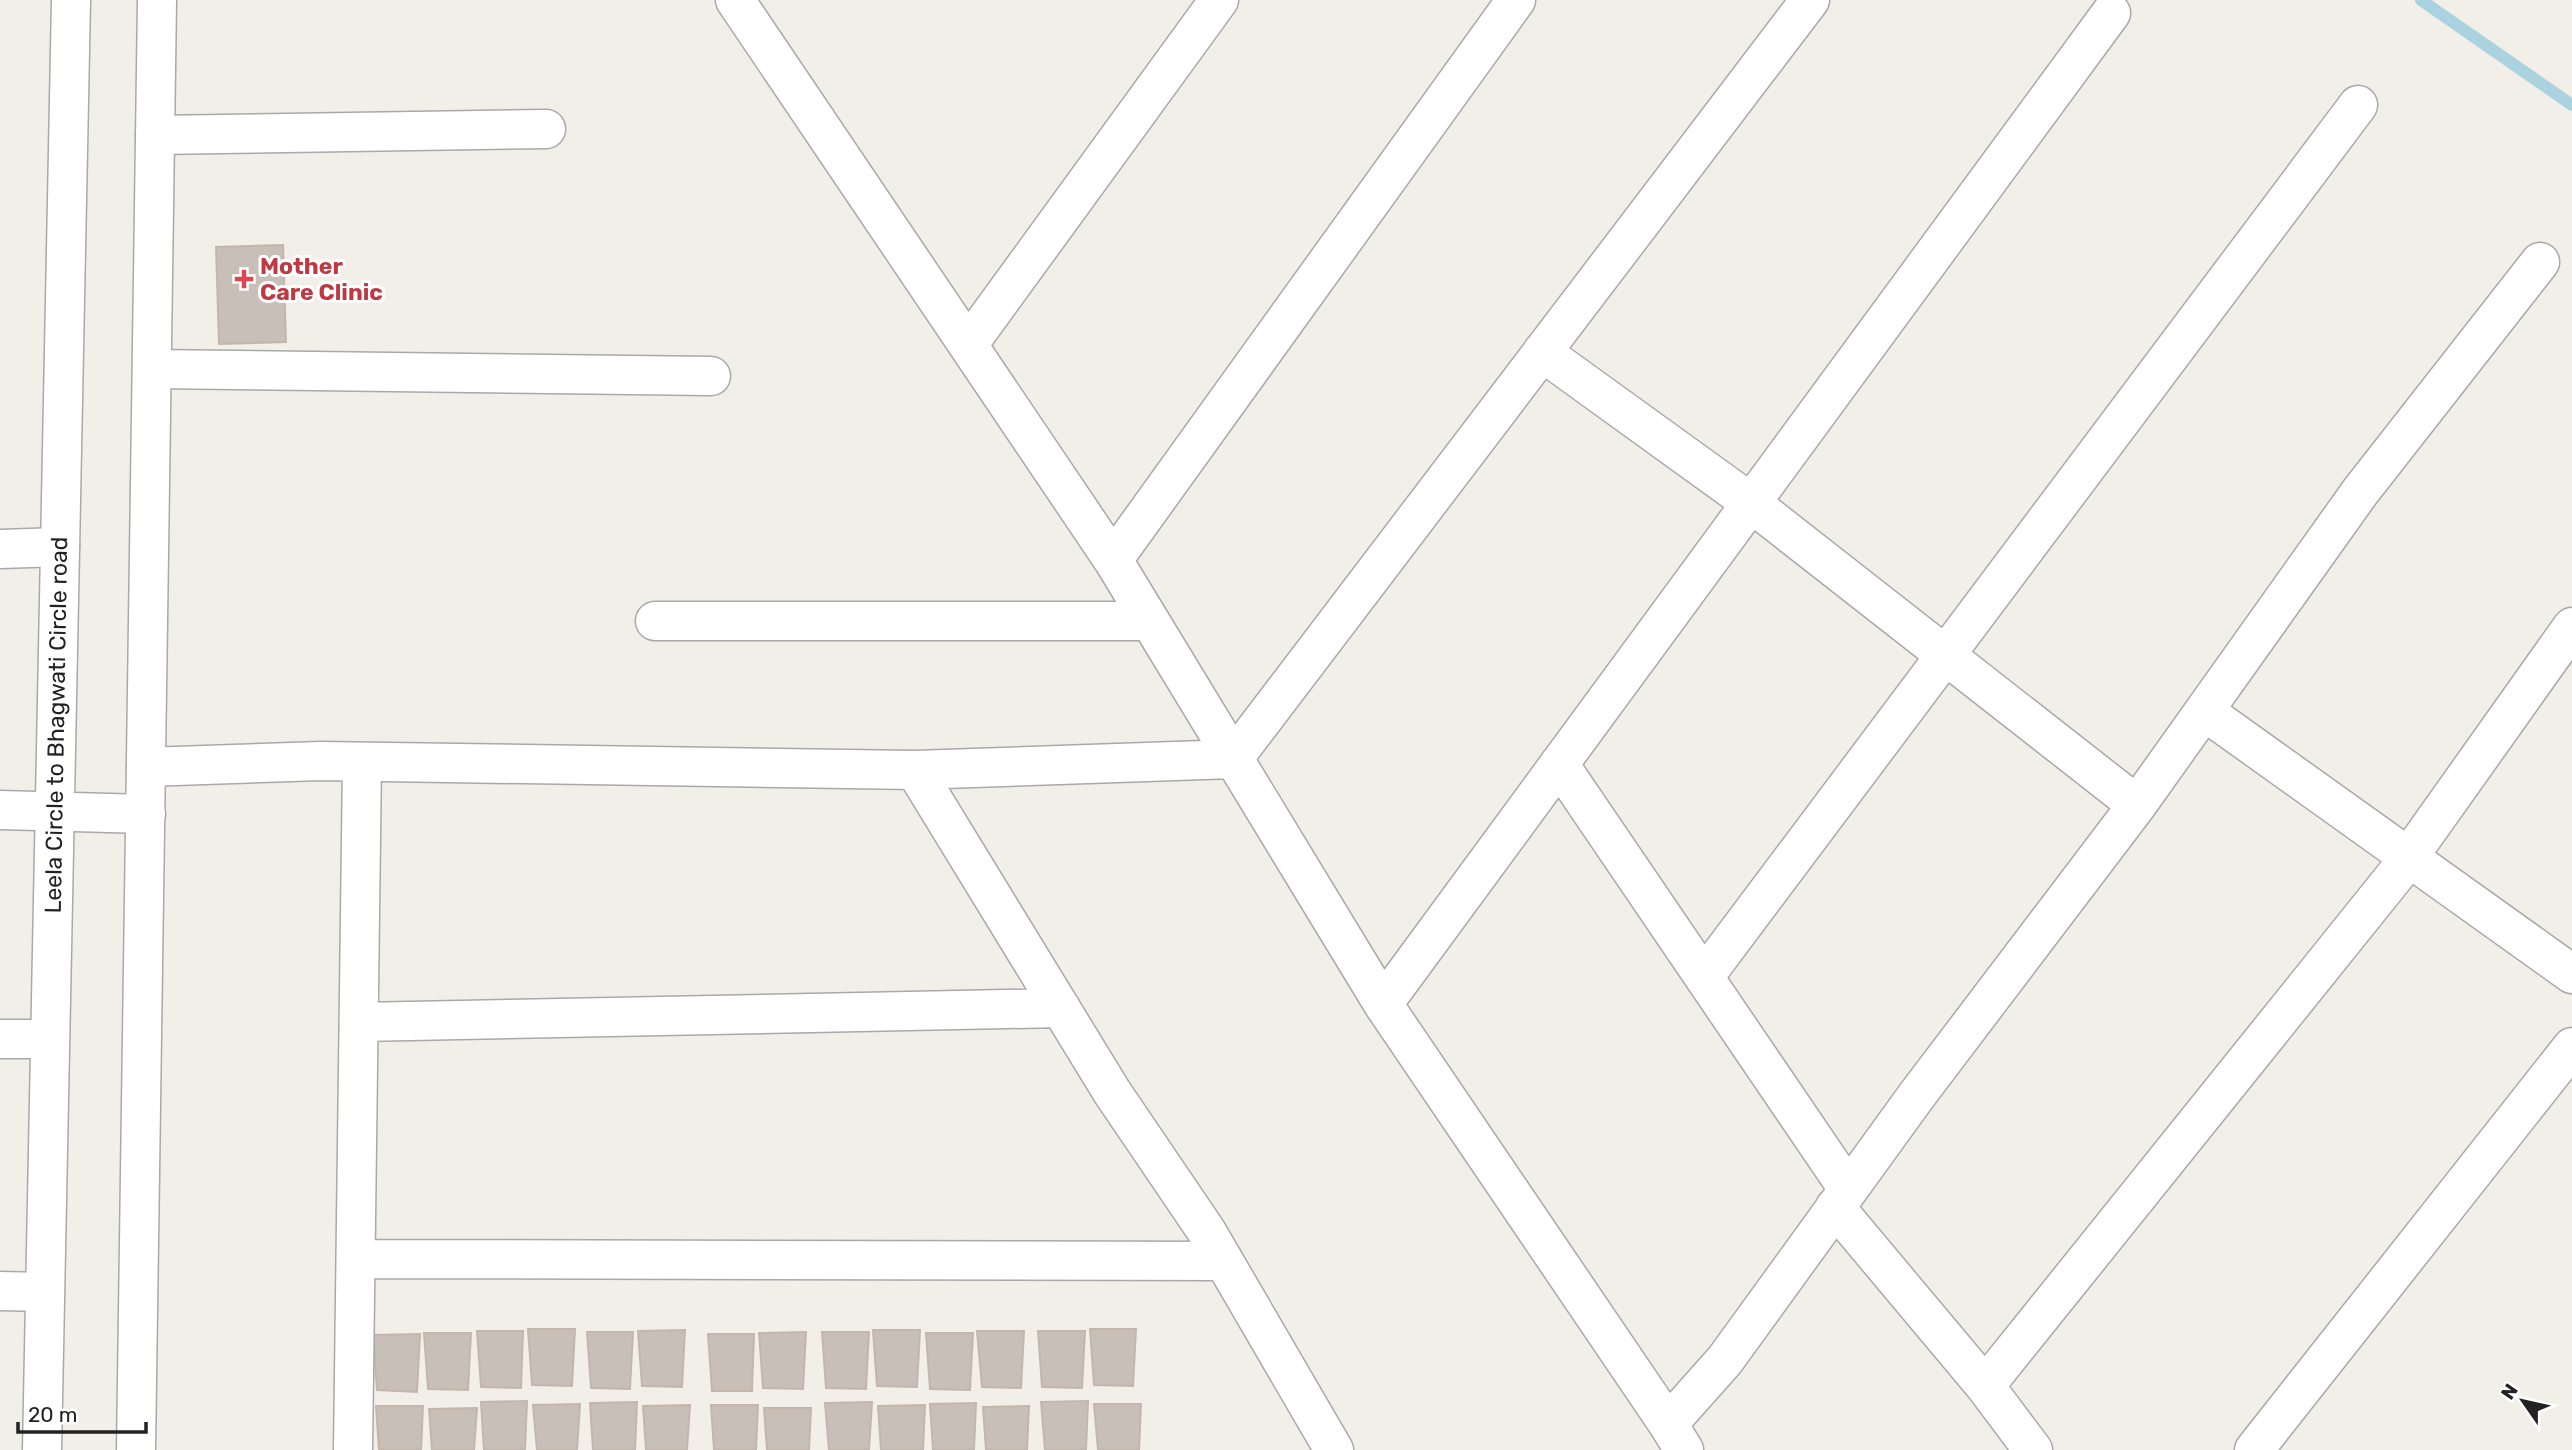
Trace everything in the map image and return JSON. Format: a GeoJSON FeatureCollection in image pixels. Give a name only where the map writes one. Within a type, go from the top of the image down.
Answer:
{"type":"FeatureCollection","features":[{"type":"Feature","properties":{"kind":"street","name":"Leela Circle to Bhagwati Circle road"},"geometry":{"type":"LineString","coordinates":[[42,1450],[71,0]]}},
{"type":"Feature","properties":{"kind":"street"},"geometry":{"type":"LineString","coordinates":[[136,1450],[157,0]]}},
{"type":"Feature","properties":{"kind":"street"},"geometry":{"type":"LineString","coordinates":[[735,0],[1113,560],[1383,1004],[1676,1437],[1725,1360],[1842,1198],[2137,805],[2360,492],[2540,262]]}},
{"type":"Feature","properties":{"kind":"street"},"geometry":{"type":"LineString","coordinates":[[968,345],[1219,0]]}},
{"type":"Feature","properties":{"kind":"street"},"geometry":{"type":"LineString","coordinates":[[1113,560],[1516,0]]}},
{"type":"Feature","properties":{"kind":"street"},"geometry":{"type":"LineString","coordinates":[[1233,759],[1810,0]]}},
{"type":"Feature","properties":{"kind":"street"},"geometry":{"type":"LineString","coordinates":[[1383,1004],[2111,13]]}},
{"type":"Feature","properties":{"kind":"street"},"geometry":{"type":"LineString","coordinates":[[1704,977],[2357,105]]}},
{"type":"Feature","properties":{"kind":"street"},"geometry":{"type":"LineString","coordinates":[[155,135],[546,129]]}},
{"type":"Feature","properties":{"kind":"street"},"geometry":{"type":"LineString","coordinates":[[1542,352],[1751,503],[1947,653],[2137,805]]}},
{"type":"Feature","properties":{"kind":"street"},"geometry":{"type":"LineString","coordinates":[[152,369],[710,376]]}},
{"type":"Feature","properties":{"kind":"street"},"geometry":{"type":"LineString","coordinates":[[0,549],[60,547]]}},
{"type":"Feature","properties":{"kind":"street"},"geometry":{"type":"LineString","coordinates":[[655,621],[1150,621]]}},
{"type":"Feature","properties":{"kind":"street"},"geometry":{"type":"LineString","coordinates":[[1985,1385],[2409,856],[2572,627]]}},
{"type":"Feature","properties":{"kind":"street"},"geometry":{"type":"LineString","coordinates":[[2204,711],[2572,974]]}},
{"type":"Feature","properties":{"kind":"street"},"geometry":{"type":"LineString","coordinates":[[146,767],[362,762],[915,770],[1233,759]]}},
{"type":"Feature","properties":{"kind":"street"},"geometry":{"type":"LineString","coordinates":[[353,1450],[362,762]]}},
{"type":"Feature","properties":{"kind":"street"},"geometry":{"type":"LineString","coordinates":[[1559,764],[1704,977],[1842,1198],[2033,1450]]}},
{"type":"Feature","properties":{"kind":"street"},"geometry":{"type":"LineString","coordinates":[[915,770],[1061,1008],[1224,1261],[1334,1450]]}},
{"type":"Feature","properties":{"kind":"street"},"geometry":{"type":"LineString","coordinates":[[0,810],[145,814]]}},
{"type":"Feature","properties":{"kind":"street"},"geometry":{"type":"LineString","coordinates":[[359,1022],[1061,1008]]}},
{"type":"Feature","properties":{"kind":"street"},"geometry":{"type":"LineString","coordinates":[[0,1039],[50,1039]]}},
{"type":"Feature","properties":{"kind":"street"},"geometry":{"type":"LineString","coordinates":[[2254,1450],[2572,1047]]}},
{"type":"Feature","properties":{"kind":"street"},"geometry":{"type":"LineString","coordinates":[[356,1259],[1224,1261]]}},
{"type":"Feature","properties":{"kind":"street"},"geometry":{"type":"LineString","coordinates":[[0,1292],[44,1292]]}},
{"type":"Feature","properties":{"kind":"building"},"geometry":{"type":"Polygon","coordinates":[[[283,245],[286,342],[219,344],[216,247],[283,245]]]}},
{"type":"Feature","properties":{"kind":"building"},"geometry":{"type":"Polygon","coordinates":[[[528,1329],[575,1329],[572,1386],[532,1385],[528,1329]]]}},
{"type":"Feature","properties":{"kind":"building"},"geometry":{"type":"Polygon","coordinates":[[[1090,1329],[1136,1329],[1133,1386],[1094,1385],[1090,1329]]]}},
{"type":"Feature","properties":{"kind":"building"},"geometry":{"type":"Polygon","coordinates":[[[685,1330],[682,1387],[642,1386],[638,1331],[685,1330]]]}},
{"type":"Feature","properties":{"kind":"building"},"geometry":{"type":"Polygon","coordinates":[[[873,1330],[920,1330],[917,1387],[877,1386],[873,1330]]]}},
{"type":"Feature","properties":{"kind":"building"},"geometry":{"type":"Polygon","coordinates":[[[477,1331],[523,1331],[521,1388],[481,1387],[477,1331]]]}},
{"type":"Feature","properties":{"kind":"building"},"geometry":{"type":"Polygon","coordinates":[[[977,1331],[1024,1331],[1021,1388],[982,1387],[977,1331]]]}},
{"type":"Feature","properties":{"kind":"building"},"geometry":{"type":"Polygon","coordinates":[[[1038,1331],[1085,1331],[1082,1388],[1042,1387],[1038,1331]]]}},
{"type":"Feature","properties":{"kind":"building"},"geometry":{"type":"Polygon","coordinates":[[[587,1332],[633,1332],[630,1389],[591,1388],[587,1332]]]}},
{"type":"Feature","properties":{"kind":"building"},"geometry":{"type":"Polygon","coordinates":[[[806,1332],[803,1389],[763,1388],[759,1333],[806,1332]]]}},
{"type":"Feature","properties":{"kind":"building"},"geometry":{"type":"Polygon","coordinates":[[[822,1332],[869,1332],[866,1389],[826,1388],[822,1332]]]}},
{"type":"Feature","properties":{"kind":"building"},"geometry":{"type":"Polygon","coordinates":[[[424,1333],[471,1333],[468,1390],[428,1389],[424,1333]]]}},
{"type":"Feature","properties":{"kind":"building"},"geometry":{"type":"Polygon","coordinates":[[[926,1333],[973,1333],[970,1390],[930,1389],[926,1333]]]}},
{"type":"Feature","properties":{"kind":"building"},"geometry":{"type":"Polygon","coordinates":[[[420,1334],[417,1392],[377,1390],[373,1335],[420,1334]]]}},
{"type":"Feature","properties":{"kind":"building"},"geometry":{"type":"Polygon","coordinates":[[[708,1334],[754,1334],[752,1391],[712,1391],[708,1334]]]}},
{"type":"Feature","properties":{"kind":"building"},"geometry":{"type":"Polygon","coordinates":[[[527,1401],[525,1450],[484,1450],[481,1402],[527,1401]]]}},
{"type":"Feature","properties":{"kind":"building"},"geometry":{"type":"Polygon","coordinates":[[[1088,1401],[1086,1450],[1045,1450],[1041,1402],[1088,1401]]]}},
{"type":"Feature","properties":{"kind":"building"},"geometry":{"type":"Polygon","coordinates":[[[637,1402],[635,1450],[593,1450],[590,1403],[637,1402]]]}},
{"type":"Feature","properties":{"kind":"building"},"geometry":{"type":"Polygon","coordinates":[[[872,1402],[869,1450],[829,1450],[825,1403],[872,1402]]]}},
{"type":"Feature","properties":{"kind":"building"},"geometry":{"type":"Polygon","coordinates":[[[976,1403],[974,1450],[933,1450],[930,1404],[976,1403]]]}},
{"type":"Feature","properties":{"kind":"building"},"geometry":{"type":"Polygon","coordinates":[[[580,1404],[577,1450],[537,1450],[533,1405],[580,1404]]]}},
{"type":"Feature","properties":{"kind":"building"},"geometry":{"type":"Polygon","coordinates":[[[1094,1404],[1141,1404],[1139,1450],[1098,1450],[1094,1404]]]}},
{"type":"Feature","properties":{"kind":"building"},"geometry":{"type":"Polygon","coordinates":[[[690,1405],[687,1450],[646,1450],[643,1406],[690,1405]]]}},
{"type":"Feature","properties":{"kind":"building"},"geometry":{"type":"Polygon","coordinates":[[[711,1405],[758,1405],[756,1450],[714,1450],[711,1405]]]}},
{"type":"Feature","properties":{"kind":"building"},"geometry":{"type":"Polygon","coordinates":[[[925,1405],[923,1450],[881,1450],[878,1406],[925,1405]]]}},
{"type":"Feature","properties":{"kind":"building"},"geometry":{"type":"Polygon","coordinates":[[[376,1406],[423,1406],[421,1450],[379,1450],[376,1406]]]}},
{"type":"Feature","properties":{"kind":"building"},"geometry":{"type":"Polygon","coordinates":[[[1029,1406],[1027,1450],[986,1450],[983,1407],[1029,1406]]]}},
{"type":"Feature","properties":{"kind":"building"},"geometry":{"type":"Polygon","coordinates":[[[477,1408],[474,1450],[432,1450],[429,1409],[477,1408]]]}},
{"type":"Feature","properties":{"kind":"building"},"geometry":{"type":"Polygon","coordinates":[[[764,1408],[811,1408],[809,1450],[767,1450],[764,1408]]]}},
{"type":"Feature","properties":{"kind":"waterway"},"geometry":{"type":"LineString","coordinates":[[2421,0],[2572,105]]}},
{"type":"Feature","properties":{"kind":"place","name":"Mother Care Clinic"},"geometry":{"type":"Point","coordinates":[244,279]}}]}
